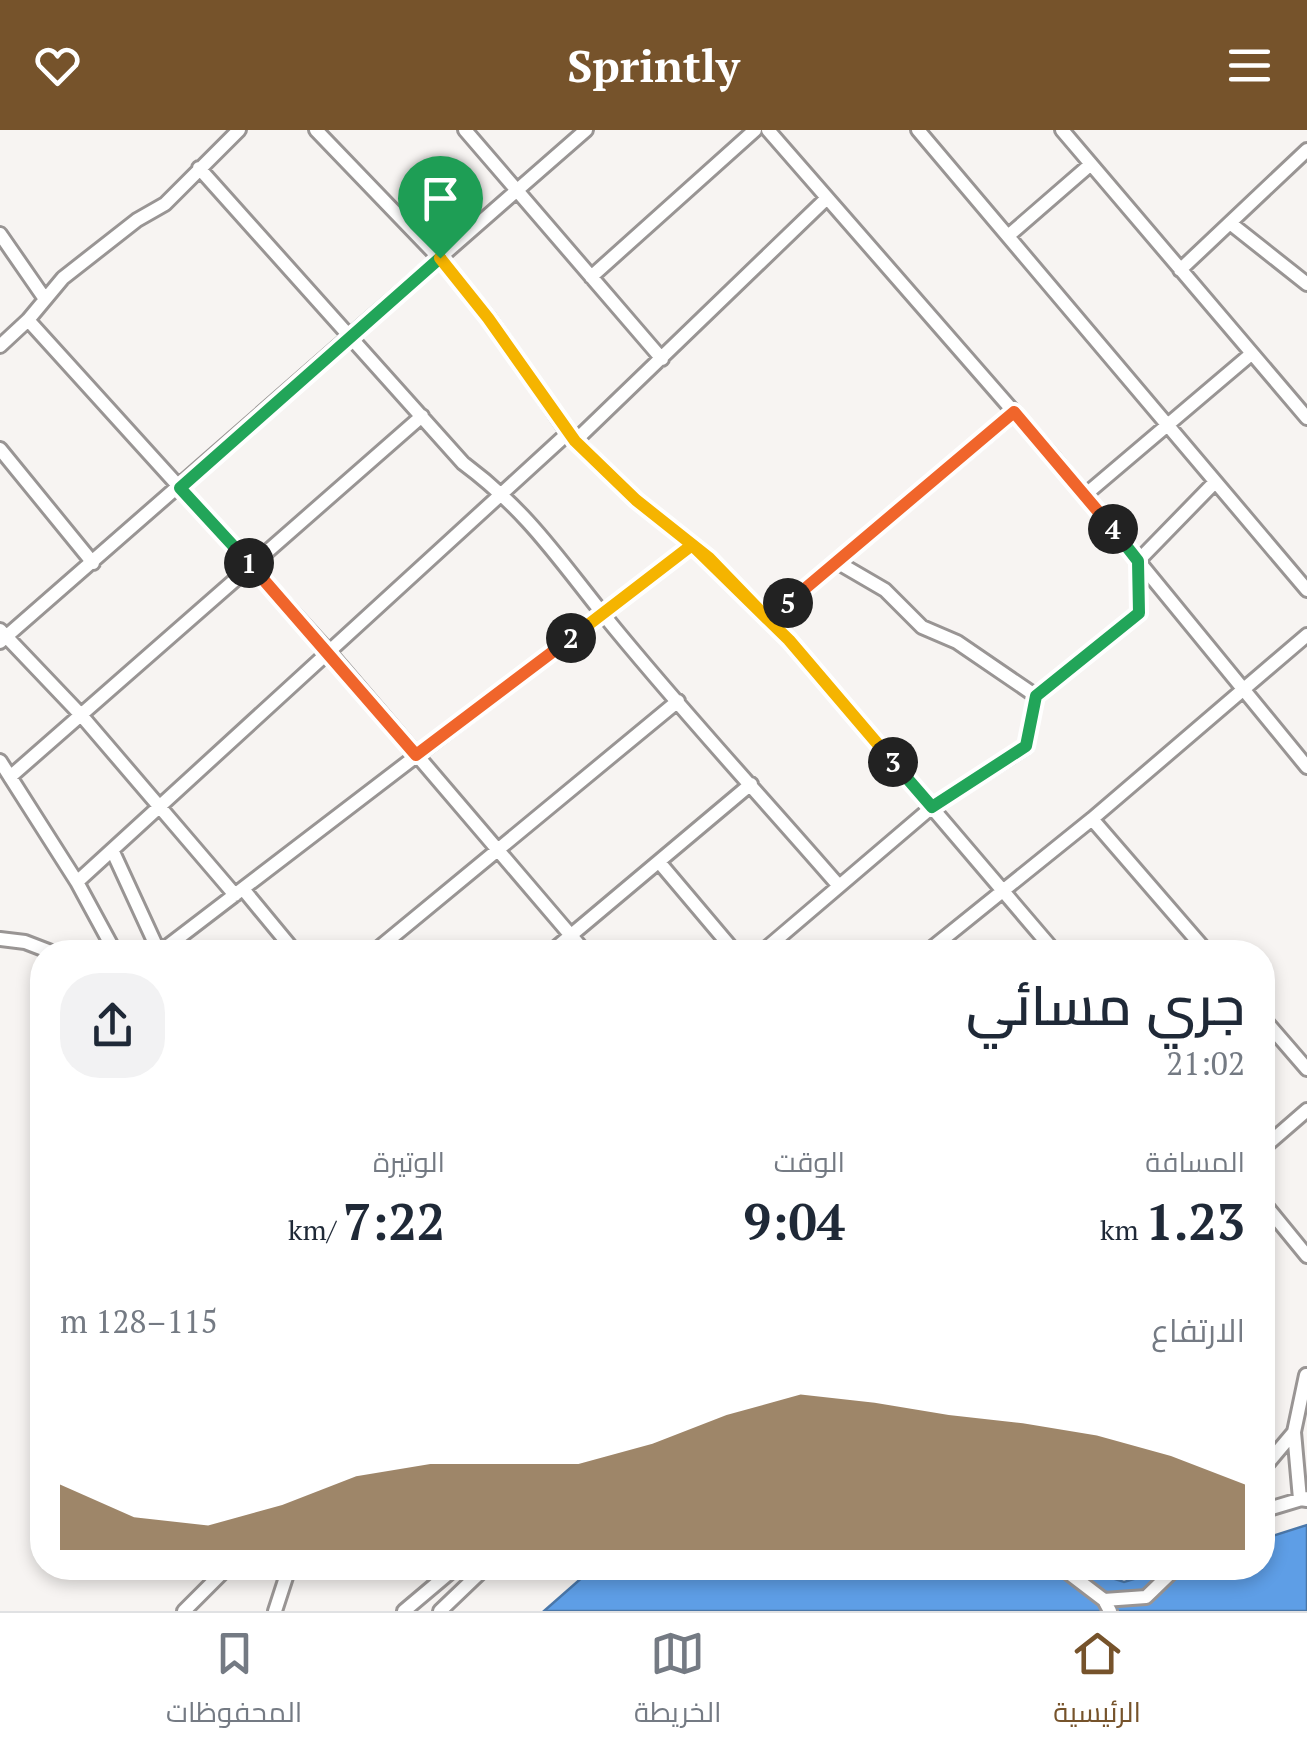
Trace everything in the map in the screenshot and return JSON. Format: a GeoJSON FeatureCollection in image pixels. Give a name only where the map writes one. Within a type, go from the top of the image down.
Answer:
{"type":"FeatureCollection","features":[{"type":"Feature","properties":{"kind":"street"},"geometry":{"type":"LineString","coordinates":[[0,346],[63,278],[137,220],[165,204],[240,130]]}},
{"type":"Feature","properties":{"kind":"street"},"geometry":{"type":"LineString","coordinates":[[316,130],[440,258],[488,318],[571,437],[768,619],[1045,940]]}},
{"type":"Feature","properties":{"kind":"street"},"geometry":{"type":"LineString","coordinates":[[465,130],[662,359]]}},
{"type":"Feature","properties":{"kind":"street"},"geometry":{"type":"LineString","coordinates":[[284,940],[82,715],[2,636],[180,488],[586,130]]}},
{"type":"Feature","properties":{"kind":"street"},"geometry":{"type":"LineString","coordinates":[[591,276],[755,130]]}},
{"type":"Feature","properties":{"kind":"street"},"geometry":{"type":"LineString","coordinates":[[768,130],[1085,494],[1307,767]]}},
{"type":"Feature","properties":{"kind":"street"},"geometry":{"type":"LineString","coordinates":[[918,130],[1307,590]]}},
{"type":"Feature","properties":{"kind":"street"},"geometry":{"type":"LineString","coordinates":[[1062,130],[1307,418]]}},
{"type":"Feature","properties":{"kind":"street"},"geometry":{"type":"LineString","coordinates":[[1180,270],[1307,150]]}},
{"type":"Feature","properties":{"kind":"street"},"geometry":{"type":"LineString","coordinates":[[1008,236],[1090,164]]}},
{"type":"Feature","properties":{"kind":"street"},"geometry":{"type":"LineString","coordinates":[[199,168],[463,463],[504,493],[559,554],[603,614],[840,886]]}},
{"type":"Feature","properties":{"kind":"street"},"geometry":{"type":"LineString","coordinates":[[77,882],[504,493],[662,359],[828,198]]}},
{"type":"Feature","properties":{"kind":"street"},"geometry":{"type":"LineString","coordinates":[[1230,223],[1307,284]]}},
{"type":"Feature","properties":{"kind":"street"},"geometry":{"type":"LineString","coordinates":[[0,234],[46,299]]}},
{"type":"Feature","properties":{"kind":"street"},"geometry":{"type":"LineString","coordinates":[[28,320],[328,652],[574,940]]}},
{"type":"Feature","properties":{"kind":"street"},"geometry":{"type":"LineString","coordinates":[[1085,494],[1250,355]]}},
{"type":"Feature","properties":{"kind":"street"},"geometry":{"type":"LineString","coordinates":[[768,619],[1014,412]]}},
{"type":"Feature","properties":{"kind":"street"},"geometry":{"type":"LineString","coordinates":[[10,777],[422,416]]}},
{"type":"Feature","properties":{"kind":"street"},"geometry":{"type":"LineString","coordinates":[[0,448],[93,563]]}},
{"type":"Feature","properties":{"kind":"street"},"geometry":{"type":"LineString","coordinates":[[776,940],[932,807],[1026,746],[1036,696],[1139,613],[1138,561],[1215,482]]}},
{"type":"Feature","properties":{"kind":"street"},"geometry":{"type":"LineString","coordinates":[[175,940],[692,545]]}},
{"type":"Feature","properties":{"kind":"street"},"geometry":{"type":"LineString","coordinates":[[836,562],[885,590],[922,627],[956,642],[1036,696]]}},
{"type":"Feature","properties":{"kind":"street"},"geometry":{"type":"LineString","coordinates":[[942,940],[1092,819],[1307,635]]}},
{"type":"Feature","properties":{"kind":"street"},"geometry":{"type":"LineString","coordinates":[[388,940],[678,701]]}},
{"type":"Feature","properties":{"kind":"street"},"geometry":{"type":"LineString","coordinates":[[0,761],[77,882],[108,940]]}},
{"type":"Feature","properties":{"kind":"street"},"geometry":{"type":"LineString","coordinates":[[566,940],[750,784]]}},
{"type":"Feature","properties":{"kind":"street"},"geometry":{"type":"LineString","coordinates":[[1092,819],[1197,940]]}},
{"type":"Feature","properties":{"kind":"street"},"geometry":{"type":"LineString","coordinates":[[113,852],[153,940]]}},
{"type":"Feature","properties":{"kind":"street"},"geometry":{"type":"LineString","coordinates":[[658,862],[725,940]]}},
{"type":"Feature","properties":{"kind":"street"},"geometry":{"type":"LineString","coordinates":[[0,939],[30,944]]}},
{"type":"Feature","properties":{"kind":"street"},"geometry":{"type":"LineString","coordinates":[[1275,1032],[1307,1069]]}},
{"type":"Feature","properties":{"kind":"street"},"geometry":{"type":"LineString","coordinates":[[1275,1138],[1307,1110]]}},
{"type":"Feature","properties":{"kind":"street"},"geometry":{"type":"LineString","coordinates":[[1275,1217],[1307,1256]]}},
{"type":"Feature","properties":{"kind":"street"},"geometry":{"type":"LineString","coordinates":[[1275,1507],[1305,1499],[1294,1432],[1307,1362]]}},
{"type":"Feature","properties":{"kind":"street"},"geometry":{"type":"LineString","coordinates":[[1275,1455],[1294,1432]]}},
{"type":"Feature","properties":{"kind":"street"},"geometry":{"type":"LineString","coordinates":[[184,1611],[215,1580]]}},
{"type":"Feature","properties":{"kind":"street"},"geometry":{"type":"LineString","coordinates":[[275,1611],[285,1580]]}},
{"type":"Feature","properties":{"kind":"street"},"geometry":{"type":"LineString","coordinates":[[404,1611],[441,1580]]}},
{"type":"Feature","properties":{"kind":"street"},"geometry":{"type":"LineString","coordinates":[[440,1611],[472,1580]]}},
{"type":"Feature","properties":{"kind":"street"},"geometry":{"type":"LineString","coordinates":[[1076,1580],[1107,1606],[1146,1598],[1164,1580]]}},
{"type":"Feature","properties":{"kind":"water"},"geometry":{"type":"Polygon","coordinates":[[[1307,1525],[1307,1611],[544,1611],[579,1580],[1275,1580],[1275,1535],[1307,1525]]]}},
{"type":"Feature","properties":{"kind":"route"},"geometry":{"type":"LineString","coordinates":[[440,258],[488,318],[575,441],[636,500],[709,558],[768,619],[1014,412],[1138,561],[1139,613],[1036,696],[1026,746],[932,807],[789,640],[692,545],[416,755],[180,488],[440,258]]}}]}
